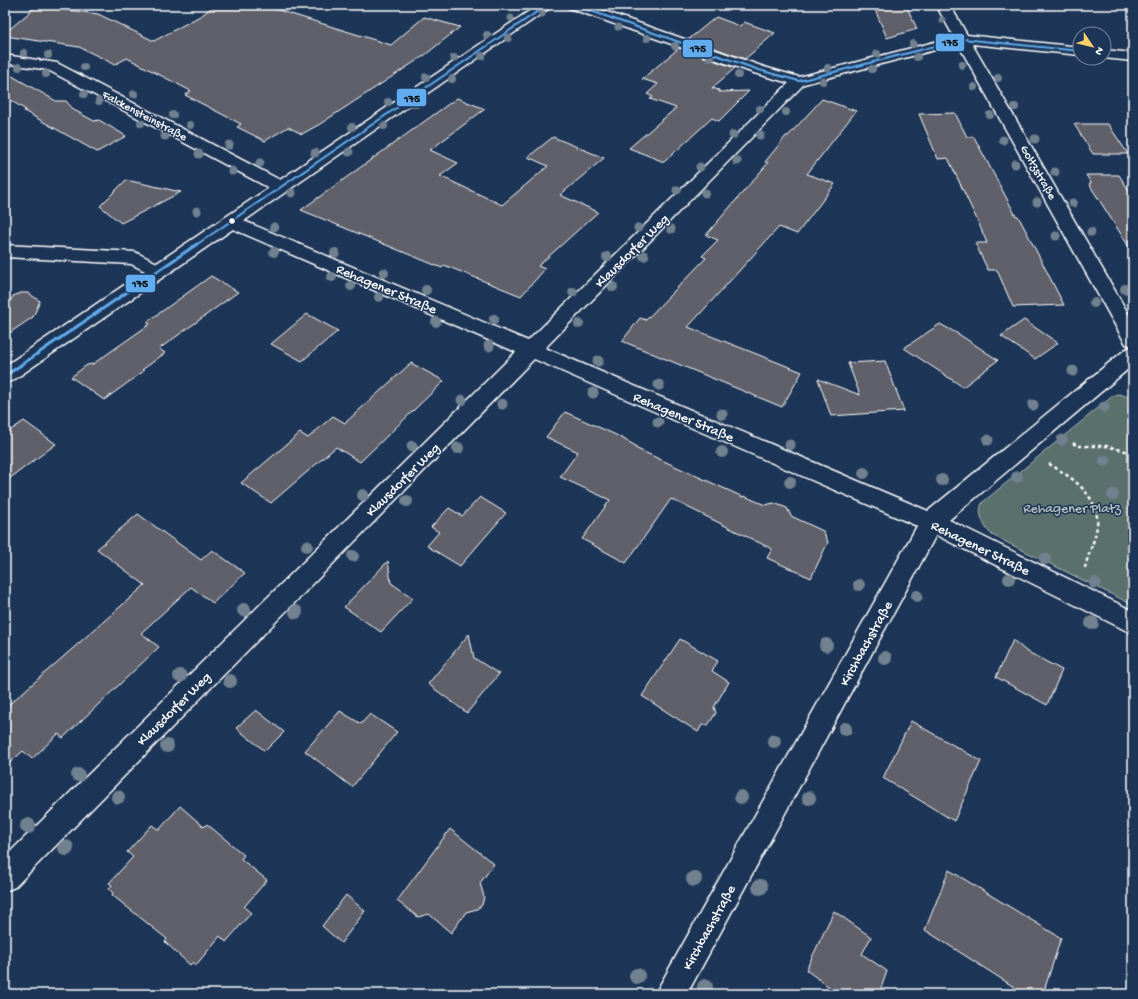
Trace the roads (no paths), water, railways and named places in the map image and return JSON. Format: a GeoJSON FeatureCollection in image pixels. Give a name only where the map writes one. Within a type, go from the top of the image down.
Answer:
{"type":"FeatureCollection","features":[{"type":"Feature","properties":{"kind":"street"},"geometry":{"type":"LineString","coordinates":[[5,376],[546,5]]}},
{"type":"Feature","properties":{"kind":"street"},"geometry":{"type":"LineString","coordinates":[[574,5],[759,70],[799,81],[964,39],[1072,50]]}},
{"type":"Feature","properties":{"kind":"street","name":"Goltzstraße"},"geometry":{"type":"LineString","coordinates":[[943,5],[964,39],[1133,339]]}},
{"type":"Feature","properties":{"kind":"street"},"geometry":{"type":"LineString","coordinates":[[1112,55],[1133,57]]}},
{"type":"Feature","properties":{"kind":"street","name":"Falckensteinstraße"},"geometry":{"type":"LineString","coordinates":[[5,59],[52,66],[280,186]]}},
{"type":"Feature","properties":{"kind":"street","name":"Klausdorfer Weg"},"geometry":{"type":"LineString","coordinates":[[5,877],[799,81]]}},
{"type":"Feature","properties":{"kind":"street","name":"Rehagener Straße"},"geometry":{"type":"LineString","coordinates":[[230,221],[932,522],[1133,623]]}},
{"type":"Feature","properties":{"kind":"street"},"geometry":{"type":"LineString","coordinates":[[5,251],[135,258],[158,271]]}},
{"type":"Feature","properties":{"kind":"street","name":"Kirchbachstraße"},"geometry":{"type":"LineString","coordinates":[[670,994],[932,522],[1133,354]]}},
{"type":"Feature","properties":{"kind":"park label","name":"Rehagener Platz"},"geometry":{"type":"Point","coordinates":[1072,507]}}]}
